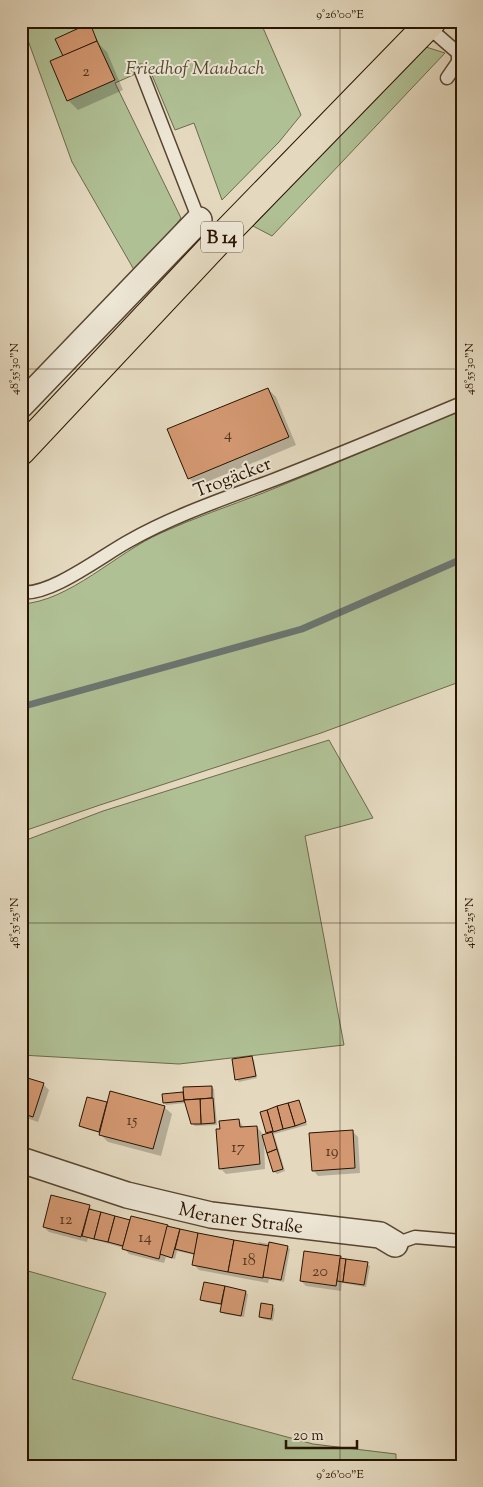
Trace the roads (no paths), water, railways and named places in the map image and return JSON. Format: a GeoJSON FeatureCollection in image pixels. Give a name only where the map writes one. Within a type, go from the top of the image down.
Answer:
{"type":"FeatureCollection","features":[{"type":"Feature","properties":{"kind":"main road","name":"B 14"},"geometry":{"type":"LineString","coordinates":[[21,451],[218,241],[429,24]]}},
{"type":"Feature","properties":{"kind":"street"},"geometry":{"type":"LineString","coordinates":[[21,404],[199,220]]}},
{"type":"Feature","properties":{"kind":"street","name":"Meraner Straße"},"geometry":{"type":"LineString","coordinates":[[21,1160],[128,1195],[211,1215],[380,1235],[395,1244]]}},
{"type":"Feature","properties":{"kind":"lane"},"geometry":{"type":"LineString","coordinates":[[429,24],[458,53],[458,62],[447,78]]}},
{"type":"Feature","properties":{"kind":"lane"},"geometry":{"type":"LineString","coordinates":[[141,71],[181,159],[199,220],[218,241]]}},
{"type":"Feature","properties":{"kind":"lane","name":"Trogäcker"},"geometry":{"type":"LineString","coordinates":[[21,592],[28,594],[62,582],[111,550],[156,526],[344,453],[462,403]]}},
{"type":"Feature","properties":{"kind":"lane","name":"Meraner Straße"},"geometry":{"type":"LineString","coordinates":[[395,1244],[416,1237],[462,1242]]}},
{"type":"Feature","properties":{"kind":"waterway"},"geometry":{"type":"LineString","coordinates":[[21,707],[302,629],[462,559]]}},
{"type":"Feature","properties":{"kind":"park label","name":"Friedhof Maubach"},"geometry":{"type":"Point","coordinates":[195,67]}}]}
